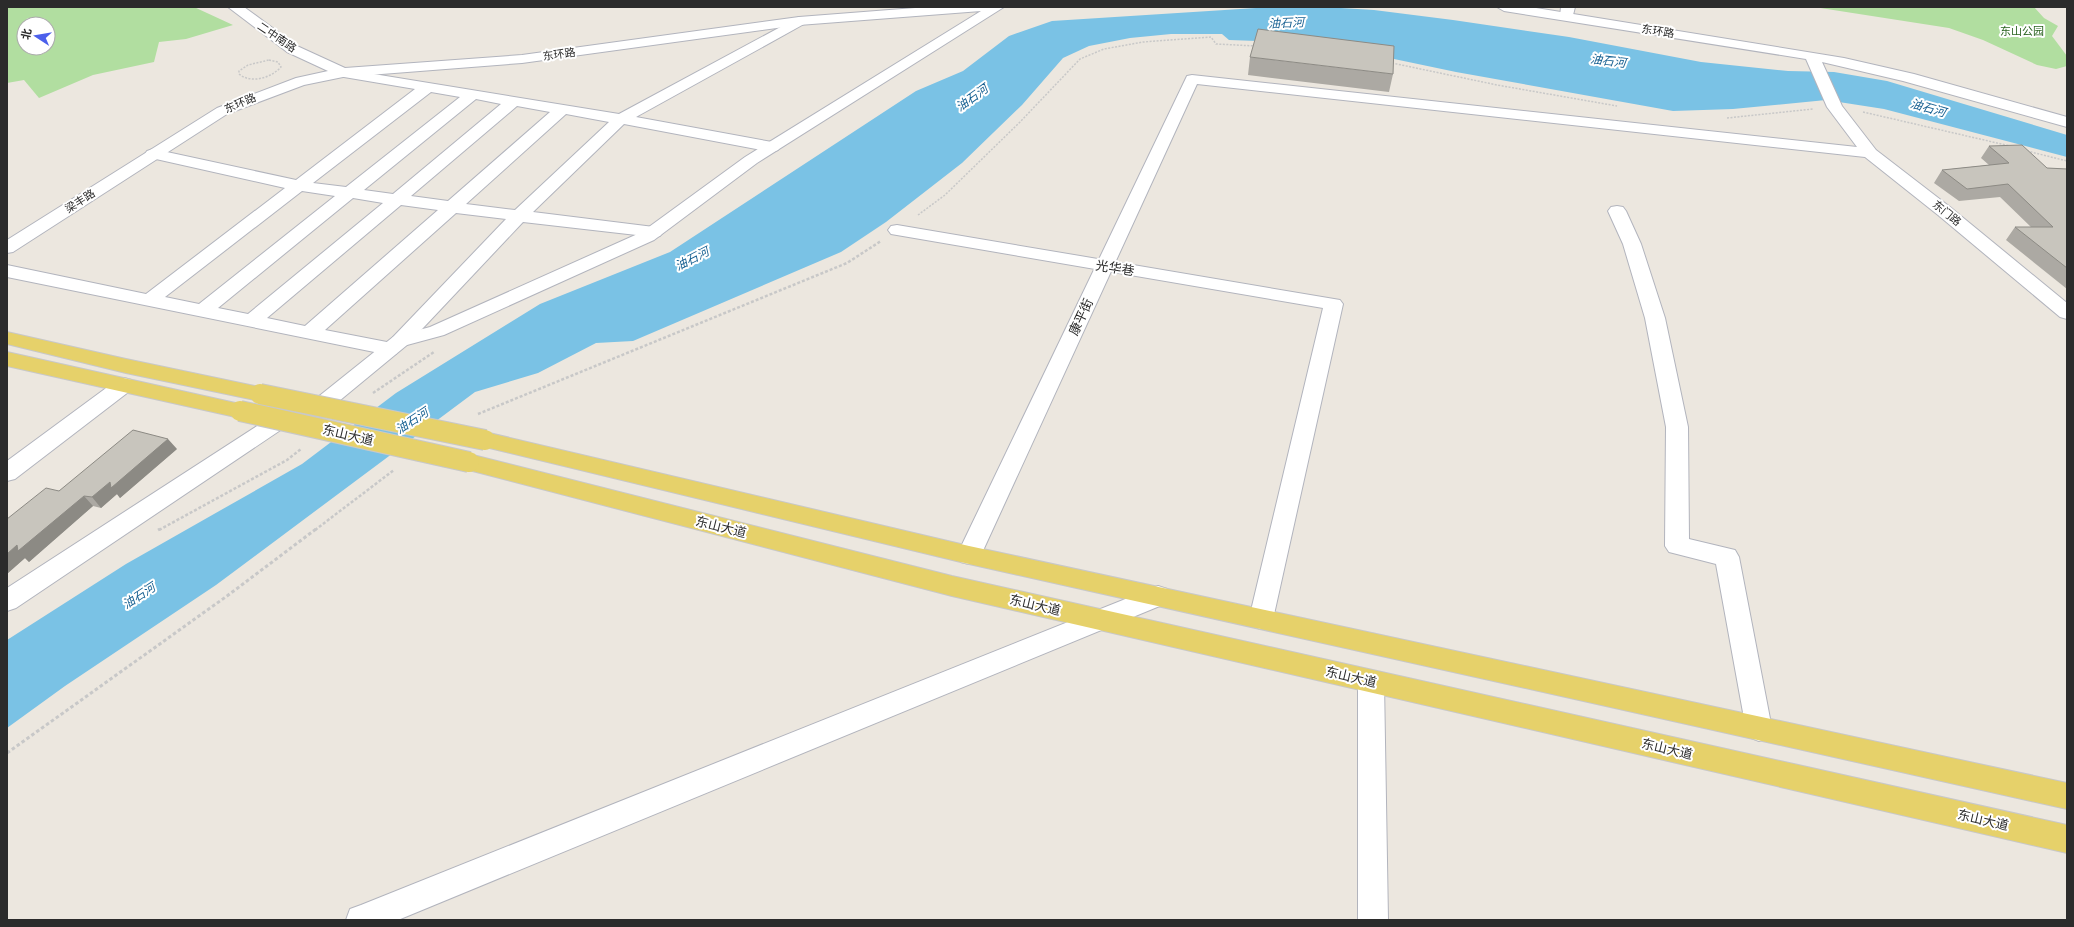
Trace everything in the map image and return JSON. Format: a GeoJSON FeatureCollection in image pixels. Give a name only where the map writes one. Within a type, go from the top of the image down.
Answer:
{"type":"FeatureCollection","features":[{"type":"Feature","properties":{"kind":"main road","name":"东山大道"},"geometry":{"type":"LineString","coordinates":[[7,338],[126,366],[485,440],[969,555],[2067,796]]}},
{"type":"Feature","properties":{"kind":"main road","name":"东山大道"},"geometry":{"type":"LineString","coordinates":[[7,359],[468,462],[952,586],[2067,839]]}},
{"type":"Feature","properties":{"kind":"street","name":"二中南路"},"geometry":{"type":"LineString","coordinates":[[235,7],[292,48],[343,73]]}},
{"type":"Feature","properties":{"kind":"street","name":"东环路"},"geometry":{"type":"LineString","coordinates":[[153,154],[222,111],[262,94],[301,81],[343,73],[522,59],[700,33],[799,21],[981,7]]}},
{"type":"Feature","properties":{"kind":"street"},"geometry":{"type":"LineString","coordinates":[[7,271],[309,333],[395,345],[437,331],[654,232],[751,160],[997,7]]}},
{"type":"Feature","properties":{"kind":"street","name":"东环路"},"geometry":{"type":"LineString","coordinates":[[1504,7],[1568,11],[1814,60],[1852,63],[1886,71],[2067,122]]}},
{"type":"Feature","properties":{"kind":"street"},"geometry":{"type":"LineString","coordinates":[[320,406],[395,345],[519,216],[622,119],[799,21]]}},
{"type":"Feature","properties":{"kind":"street","name":"东门路"},"geometry":{"type":"LineString","coordinates":[[1814,60],[1835,107],[1870,153],[1944,211],[2067,312]]}},
{"type":"Feature","properties":{"kind":"street"},"geometry":{"type":"LineString","coordinates":[[343,73],[622,119],[772,147]]}},
{"type":"Feature","properties":{"kind":"street","name":"康平街"},"geometry":{"type":"LineString","coordinates":[[969,555],[1192,79],[1870,153]]}},
{"type":"Feature","properties":{"kind":"street"},"geometry":{"type":"LineString","coordinates":[[150,300],[428,87]]}},
{"type":"Feature","properties":{"kind":"street"},"geometry":{"type":"LineString","coordinates":[[202,311],[473,94]]}},
{"type":"Feature","properties":{"kind":"street"},"geometry":{"type":"LineString","coordinates":[[252,321],[514,101]]}},
{"type":"Feature","properties":{"kind":"street"},"geometry":{"type":"LineString","coordinates":[[309,333],[563,109]]}},
{"type":"Feature","properties":{"kind":"street"},"geometry":{"type":"LineString","coordinates":[[153,154],[299,186],[519,216],[654,232]]}},
{"type":"Feature","properties":{"kind":"street","name":"梁丰路"},"geometry":{"type":"LineString","coordinates":[[7,248],[153,154]]}},
{"type":"Feature","properties":{"kind":"street"},"geometry":{"type":"LineString","coordinates":[[1617,211],[1632,244],[1654,318],[1677,427],[1677,546],[1727,557],[1759,729]]}},
{"type":"Feature","properties":{"kind":"street","name":"光华巷"},"geometry":{"type":"LineString","coordinates":[[897,230],[1104,267],[1333,304],[1261,619]]}},
{"type":"Feature","properties":{"kind":"street"},"geometry":{"type":"LineString","coordinates":[[7,473],[124,385]]}},
{"type":"Feature","properties":{"kind":"street"},"geometry":{"type":"LineString","coordinates":[[7,601],[281,420]]}},
{"type":"Feature","properties":{"kind":"street"},"geometry":{"type":"LineString","coordinates":[[361,920],[1158,596]]}},
{"type":"Feature","properties":{"kind":"street"},"geometry":{"type":"LineString","coordinates":[[1371,682],[1373,920]]}},
{"type":"Feature","properties":{"kind":"path"},"geometry":{"type":"LineString","coordinates":[[473,416],[847,263],[897,230],[944,195],[1020,122],[1080,59],[1104,49],[1143,42],[1211,37],[1216,44],[1256,46]]}},
{"type":"Feature","properties":{"kind":"path"},"geometry":{"type":"LineString","coordinates":[[262,61],[278,62],[281,67],[279,70],[270,75],[256,79],[245,78],[239,74],[239,71],[248,65],[262,61]]}},
{"type":"Feature","properties":{"kind":"path"},"geometry":{"type":"LineString","coordinates":[[1390,62],[1496,85],[1622,107]]}},
{"type":"Feature","properties":{"kind":"path"},"geometry":{"type":"LineString","coordinates":[[1724,119],[1814,109]]}},
{"type":"Feature","properties":{"kind":"path"},"geometry":{"type":"LineString","coordinates":[[1862,112],[1948,130],[2016,148]]}},
{"type":"Feature","properties":{"kind":"path"},"geometry":{"type":"LineString","coordinates":[[2023,150],[2067,161]]}},
{"type":"Feature","properties":{"kind":"path"},"geometry":{"type":"LineString","coordinates":[[7,753],[228,596],[418,451]]}},
{"type":"Feature","properties":{"kind":"green space"},"geometry":{"type":"Polygon","coordinates":[[[7,7],[194,7],[233,25],[186,39],[159,42],[154,62],[93,75],[39,98],[24,80],[7,83],[7,7]]]}},
{"type":"Feature","properties":{"kind":"green space","name":"东山公园"},"geometry":{"type":"Polygon","coordinates":[[[1814,7],[2034,7],[2044,18],[2058,26],[2052,36],[2067,56],[2067,66],[2056,69],[2037,65],[1983,40],[1949,28],[1814,7]]]}},
{"type":"Feature","properties":{"kind":"water","name":"油石河"},"geometry":{"type":"Polygon","coordinates":[[[1324,7],[1374,10],[1453,20],[1569,37],[1701,62],[1788,71],[1834,72],[1887,81],[2067,135],[2067,157],[1884,109],[1826,100],[1733,109],[1673,111],[1456,72],[1356,51],[1290,42],[1229,40],[1222,34],[1171,34],[1130,38],[1089,46],[1063,58],[1022,105],[962,163],[886,222],[841,252],[633,341],[596,343],[538,373],[475,392],[216,585],[65,686],[7,728],[7,640],[126,564],[302,464],[396,393],[540,304],[670,252],[916,91],[963,71],[1009,36],[1052,21],[1256,8],[1324,7]]]}},
{"type":"Feature","properties":{"kind":"building"},"geometry":{"type":"Polygon","coordinates":[[[1258,29],[1394,46],[1393,74],[1250,57],[1258,29]]]}},
{"type":"Feature","properties":{"kind":"building"},"geometry":{"type":"Polygon","coordinates":[[[2022,145],[2047,168],[2067,169],[2067,268],[2015,227],[2053,227],[2008,184],[1967,189],[1942,170],[2009,163],[1989,146],[2022,145]]]}},
{"type":"Feature","properties":{"kind":"building"},"geometry":{"type":"Polygon","coordinates":[[[133,430],[168,439],[111,488],[110,482],[92,497],[84,496],[18,551],[17,545],[7,554],[7,519],[46,488],[59,491],[133,430]]]}}]}
